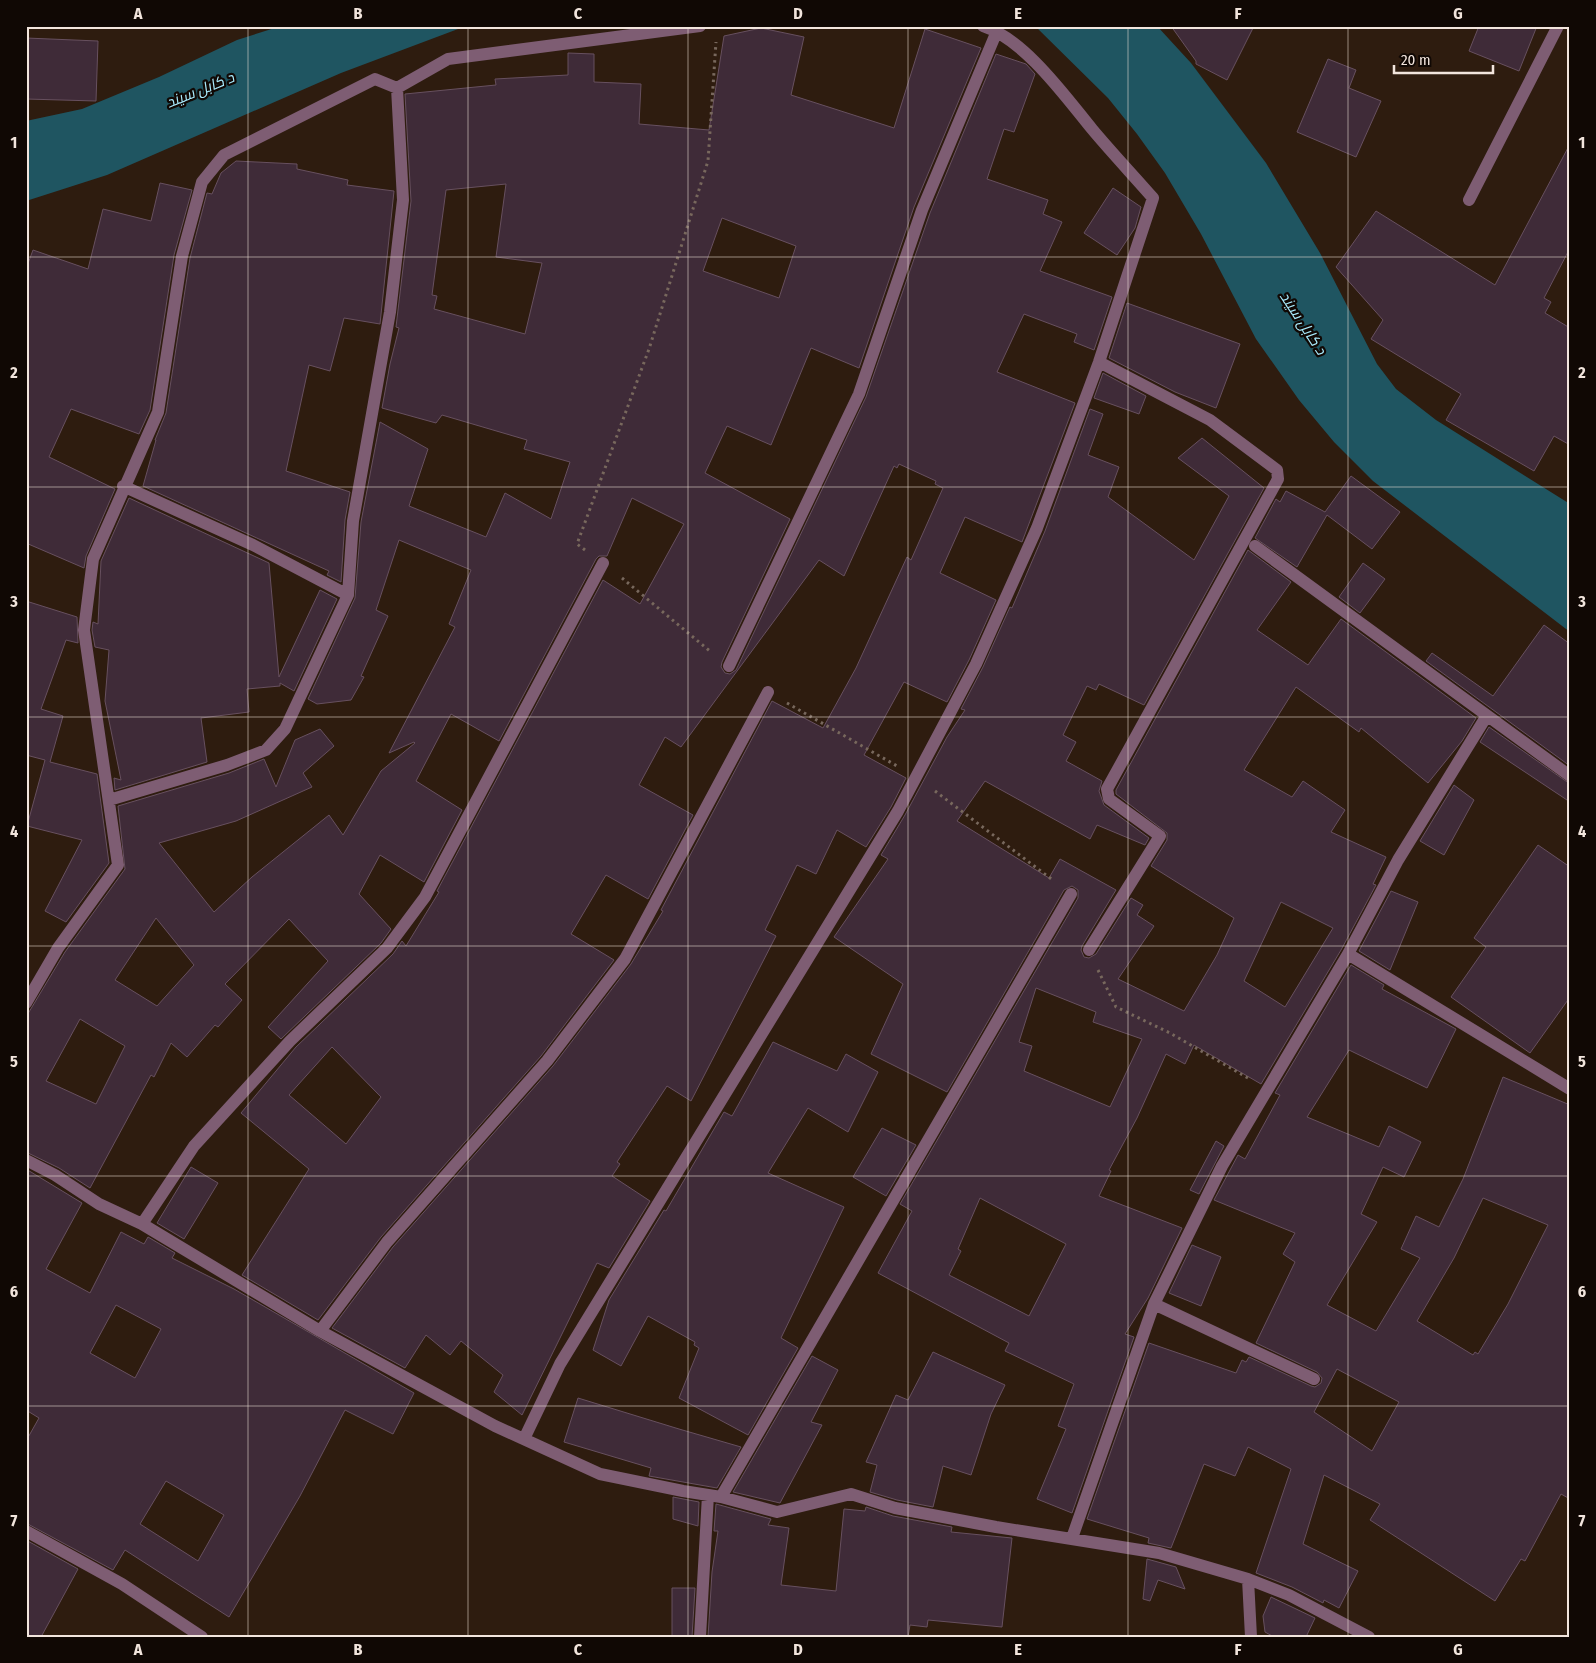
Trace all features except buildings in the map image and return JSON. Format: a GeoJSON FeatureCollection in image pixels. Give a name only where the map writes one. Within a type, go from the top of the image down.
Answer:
{"type":"FeatureCollection","features":[{"type":"Feature","properties":{"kind":"street"},"geometry":{"type":"LineString","coordinates":[[397,88],[448,59],[700,26]]}},
{"type":"Feature","properties":{"kind":"street"},"geometry":{"type":"LineString","coordinates":[[524,1439],[560,1364],[898,811],[976,664],[1037,528],[1099,362],[1153,198],[1093,130],[1052,79],[997,31],[983,26]]}},
{"type":"Feature","properties":{"kind":"street"},"geometry":{"type":"LineString","coordinates":[[1469,200],[1558,26]]}},
{"type":"Feature","properties":{"kind":"street"},"geometry":{"type":"LineString","coordinates":[[729,666],[859,394],[922,210],[997,31]]}},
{"type":"Feature","properties":{"kind":"street"},"geometry":{"type":"LineString","coordinates":[[26,1003],[58,948],[118,865],[84,630],[93,559],[123,486],[158,412],[182,256],[202,182],[224,155],[375,79],[397,88]]}},
{"type":"Feature","properties":{"kind":"street"},"geometry":{"type":"LineString","coordinates":[[109,800],[227,765],[266,750],[285,729],[348,595],[353,521],[390,312],[403,200],[397,88]]}},
{"type":"Feature","properties":{"kind":"street"},"geometry":{"type":"LineString","coordinates":[[1089,950],[1160,836],[1109,800],[1107,789],[1278,479],[1277,470],[1210,420],[1099,362]]}},
{"type":"Feature","properties":{"kind":"street"},"geometry":{"type":"LineString","coordinates":[[123,486],[253,545],[348,595]]}},
{"type":"Feature","properties":{"kind":"street"},"geometry":{"type":"LineString","coordinates":[[1255,546],[1486,717],[1570,776]]}},
{"type":"Feature","properties":{"kind":"street"},"geometry":{"type":"LineString","coordinates":[[142,1224],[194,1146],[290,1041],[387,948],[425,897],[603,563]]}},
{"type":"Feature","properties":{"kind":"street"},"geometry":{"type":"LineString","coordinates":[[320,1331],[387,1242],[547,1060],[625,959],[768,692]]}},
{"type":"Feature","properties":{"kind":"street"},"geometry":{"type":"LineString","coordinates":[[1072,1538],[1154,1304],[1222,1166],[1348,954],[1398,860],[1486,717]]}},
{"type":"Feature","properties":{"kind":"street"},"geometry":{"type":"LineString","coordinates":[[721,1496],[1071,894]]}},
{"type":"Feature","properties":{"kind":"street"},"geometry":{"type":"LineString","coordinates":[[1348,954],[1570,1088]]}},
{"type":"Feature","properties":{"kind":"street"},"geometry":{"type":"LineString","coordinates":[[26,1160],[55,1175],[99,1204],[142,1224],[320,1331],[495,1426],[600,1474],[721,1496],[777,1512],[851,1494],[895,1508],[996,1527],[1160,1553],[1248,1579],[1289,1596],[1369,1637]]}},
{"type":"Feature","properties":{"kind":"street"},"geometry":{"type":"LineString","coordinates":[[1154,1304],[1314,1378]]}},
{"type":"Feature","properties":{"kind":"street"},"geometry":{"type":"LineString","coordinates":[[700,1637],[708,1495]]}},
{"type":"Feature","properties":{"kind":"street"},"geometry":{"type":"LineString","coordinates":[[26,1531],[122,1584],[202,1637]]}},
{"type":"Feature","properties":{"kind":"street"},"geometry":{"type":"LineString","coordinates":[[1248,1579],[1251,1637]]}},
{"type":"Feature","properties":{"kind":"path"},"geometry":{"type":"LineString","coordinates":[[717,36],[708,161],[649,349],[578,544],[729,666]]}},
{"type":"Feature","properties":{"kind":"path"},"geometry":{"type":"LineString","coordinates":[[768,692],[916,777],[1071,894]]}},
{"type":"Feature","properties":{"kind":"path"},"geometry":{"type":"LineString","coordinates":[[1089,950],[1116,1007],[1170,1033],[1268,1089]]}},
{"type":"Feature","properties":{"kind":"water","name":"د کابل سيند"},"geometry":{"type":"Polygon","coordinates":[[[281,26],[466,26],[341,73],[107,175],[26,201],[26,121],[82,109],[159,77],[237,40],[281,26]]]}},
{"type":"Feature","properties":{"kind":"water","name":"د کابل سيند"},"geometry":{"type":"Polygon","coordinates":[[[1035,26],[1157,26],[1191,63],[1266,163],[1320,253],[1377,364],[1396,389],[1436,420],[1570,504],[1570,632],[1373,481],[1334,442],[1299,400],[1256,339],[1201,234],[1165,173],[1137,134],[1108,98],[1035,26]]]}}]}
